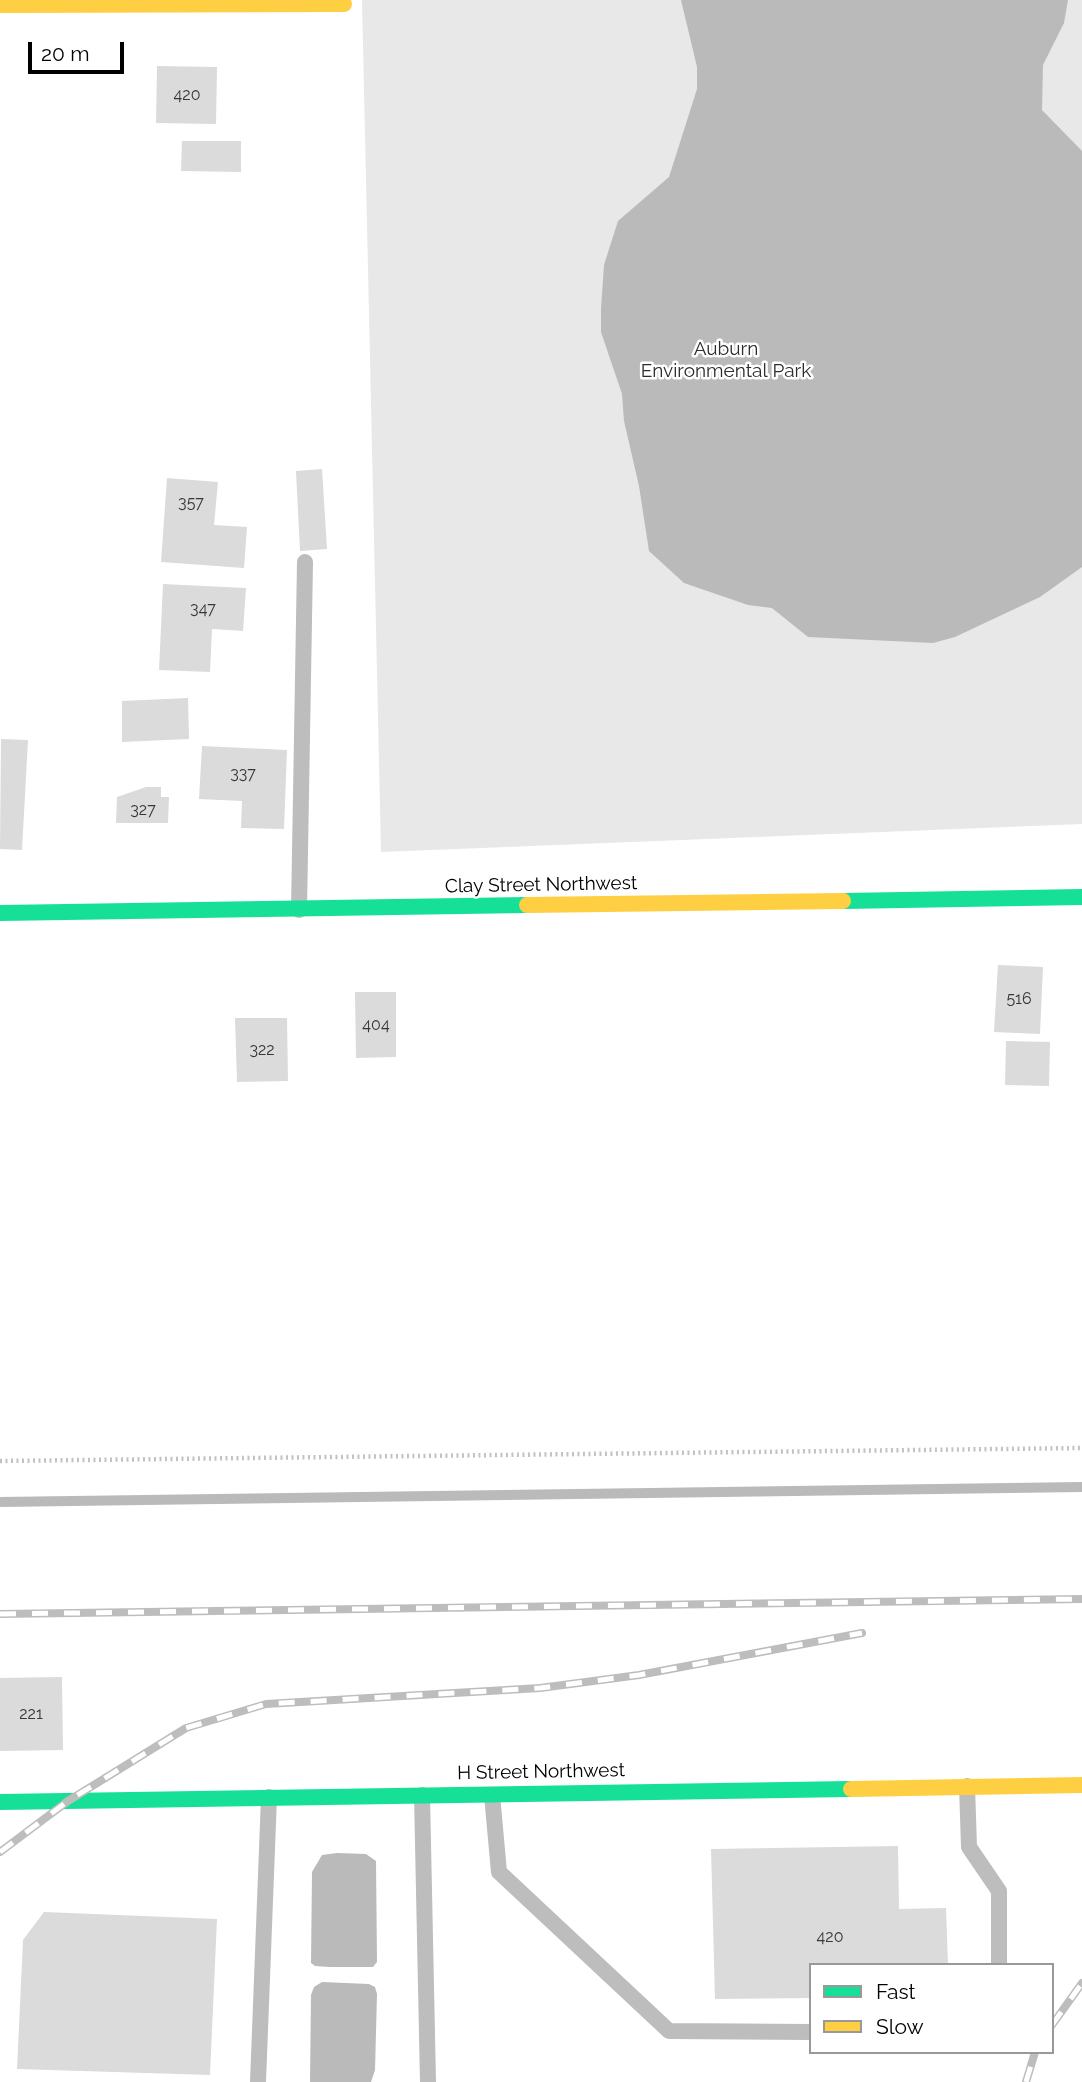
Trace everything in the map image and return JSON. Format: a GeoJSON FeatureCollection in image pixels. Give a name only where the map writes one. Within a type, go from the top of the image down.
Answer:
{"type":"FeatureCollection","features":[{"type":"Feature","properties":{"kind":"street"},"geometry":{"type":"LineString","coordinates":[[0,5],[344,5]]}},
{"type":"Feature","properties":{"kind":"street","name":"Clay Street Northwest"},"geometry":{"type":"LineString","coordinates":[[0,914],[1082,897]]}},
{"type":"Feature","properties":{"kind":"street","name":"H Street Northwest"},"geometry":{"type":"LineString","coordinates":[[0,1802],[1082,1785]]}},
{"type":"Feature","properties":{"kind":"lane"},"geometry":{"type":"LineString","coordinates":[[299,910],[305,562]]}},
{"type":"Feature","properties":{"kind":"lane"},"geometry":{"type":"LineString","coordinates":[[967,1786],[969,1847],[999,1891],[999,1963]]}},
{"type":"Feature","properties":{"kind":"lane"},"geometry":{"type":"LineString","coordinates":[[492,1794],[499,1872],[669,2031],[809,2032]]}},
{"type":"Feature","properties":{"kind":"lane"},"geometry":{"type":"LineString","coordinates":[[422,1795],[428,2082]]}},
{"type":"Feature","properties":{"kind":"lane"},"geometry":{"type":"LineString","coordinates":[[258,2082],[269,1797]]}},
{"type":"Feature","properties":{"kind":"path"},"geometry":{"type":"LineString","coordinates":[[0,1461],[1082,1448]]}},
{"type":"Feature","properties":{"kind":"green space","name":"Auburn Environmental Park"},"geometry":{"type":"Polygon","coordinates":[[[362,0],[1082,0],[1082,824],[381,852],[362,0]]]}},
{"type":"Feature","properties":{"kind":"shaded area"},"geometry":{"type":"Polygon","coordinates":[[[681,0],[1068,0],[1064,23],[1043,65],[1042,110],[1082,151],[1082,567],[1040,597],[955,637],[933,643],[808,637],[772,608],[748,605],[684,583],[649,551],[639,486],[624,421],[622,394],[601,332],[601,309],[604,265],[618,221],[669,177],[697,89],[697,67],[681,0]]]}},
{"type":"Feature","properties":{"kind":"shaded area"},"geometry":{"type":"Polygon","coordinates":[[[366,1854],[376,1861],[377,1962],[373,1967],[329,1967],[311,1963],[312,1872],[322,1855],[366,1854]]]}},
{"type":"Feature","properties":{"kind":"shaded area"},"geometry":{"type":"Polygon","coordinates":[[[322,1982],[369,1984],[375,1987],[375,2070],[371,2082],[310,2082],[311,1995],[314,1987],[322,1982]]]}},
{"type":"Feature","properties":{"kind":"building"},"geometry":{"type":"Polygon","coordinates":[[[157,66],[217,67],[216,124],[156,123],[157,66]]]}},
{"type":"Feature","properties":{"kind":"building"},"geometry":{"type":"Polygon","coordinates":[[[182,141],[241,141],[241,172],[181,171],[182,141]]]}},
{"type":"Feature","properties":{"kind":"building"},"geometry":{"type":"Polygon","coordinates":[[[322,469],[327,549],[300,551],[296,471],[322,469]]]}},
{"type":"Feature","properties":{"kind":"building"},"geometry":{"type":"Polygon","coordinates":[[[167,478],[218,482],[214,525],[247,527],[244,568],[161,562],[167,478]]]}},
{"type":"Feature","properties":{"kind":"building"},"geometry":{"type":"Polygon","coordinates":[[[163,584],[246,588],[243,631],[212,629],[210,672],[159,670],[163,584]]]}},
{"type":"Feature","properties":{"kind":"building"},"geometry":{"type":"Polygon","coordinates":[[[188,698],[189,739],[122,742],[122,701],[188,698]]]}},
{"type":"Feature","properties":{"kind":"building"},"geometry":{"type":"Polygon","coordinates":[[[1,739],[28,740],[22,850],[0,849],[1,739]]]}},
{"type":"Feature","properties":{"kind":"building"},"geometry":{"type":"Polygon","coordinates":[[[202,746],[287,750],[284,829],[241,828],[242,801],[199,799],[202,746]]]}},
{"type":"Feature","properties":{"kind":"building"},"geometry":{"type":"Polygon","coordinates":[[[146,787],[161,787],[161,797],[169,797],[168,823],[116,823],[117,797],[146,787]]]}},
{"type":"Feature","properties":{"kind":"building"},"geometry":{"type":"Polygon","coordinates":[[[998,965],[1043,967],[1040,1034],[994,1032],[998,965]]]}},
{"type":"Feature","properties":{"kind":"building"},"geometry":{"type":"Polygon","coordinates":[[[355,992],[396,992],[396,1057],[356,1058],[355,992]]]}},
{"type":"Feature","properties":{"kind":"building"},"geometry":{"type":"Polygon","coordinates":[[[235,1018],[287,1018],[288,1081],[237,1082],[235,1018]]]}},
{"type":"Feature","properties":{"kind":"building"},"geometry":{"type":"Polygon","coordinates":[[[1006,1041],[1050,1042],[1049,1086],[1005,1085],[1006,1041]]]}},
{"type":"Feature","properties":{"kind":"building"},"geometry":{"type":"Polygon","coordinates":[[[62,1677],[63,1750],[0,1751],[0,1678],[62,1677]]]}},
{"type":"Feature","properties":{"kind":"building"},"geometry":{"type":"Polygon","coordinates":[[[898,1846],[899,1909],[946,1908],[948,1963],[809,1963],[809,1998],[715,1999],[711,1849],[898,1846]]]}},
{"type":"Feature","properties":{"kind":"building"},"geometry":{"type":"Polygon","coordinates":[[[44,1912],[217,1919],[210,2075],[17,2069],[23,1940],[44,1912]]]}},
{"type":"Feature","properties":{"kind":"waterway"},"geometry":{"type":"LineString","coordinates":[[0,1502],[1082,1487]]}},
{"type":"Feature","properties":{"kind":"railway"},"geometry":{"type":"LineString","coordinates":[[0,1614],[1082,1599]]}},
{"type":"Feature","properties":{"kind":"railway"},"geometry":{"type":"LineString","coordinates":[[0,1852],[68,1801],[186,1728],[266,1704],[540,1688],[639,1675],[862,1633]]}},
{"type":"Feature","properties":{"kind":"railway"},"geometry":{"type":"LineString","coordinates":[[1054,2022],[1082,1983]]}},
{"type":"Feature","properties":{"kind":"railway"},"geometry":{"type":"LineString","coordinates":[[1026,2082],[1034,2054]]}},
{"type":"Feature","properties":{"kind":"traffic: fast"},"geometry":{"type":"LineString","coordinates":[[843,901],[1082,897]]}},
{"type":"Feature","properties":{"kind":"traffic: fast"},"geometry":{"type":"LineString","coordinates":[[0,913],[527,905]]}},
{"type":"Feature","properties":{"kind":"traffic: fast"},"geometry":{"type":"LineString","coordinates":[[0,1802],[851,1789]]}},
{"type":"Feature","properties":{"kind":"traffic: slow"},"geometry":{"type":"LineString","coordinates":[[0,5],[344,4]]}},
{"type":"Feature","properties":{"kind":"traffic: slow"},"geometry":{"type":"LineString","coordinates":[[527,905],[843,901]]}},
{"type":"Feature","properties":{"kind":"traffic: slow"},"geometry":{"type":"LineString","coordinates":[[851,1789],[1082,1785]]}}]}
